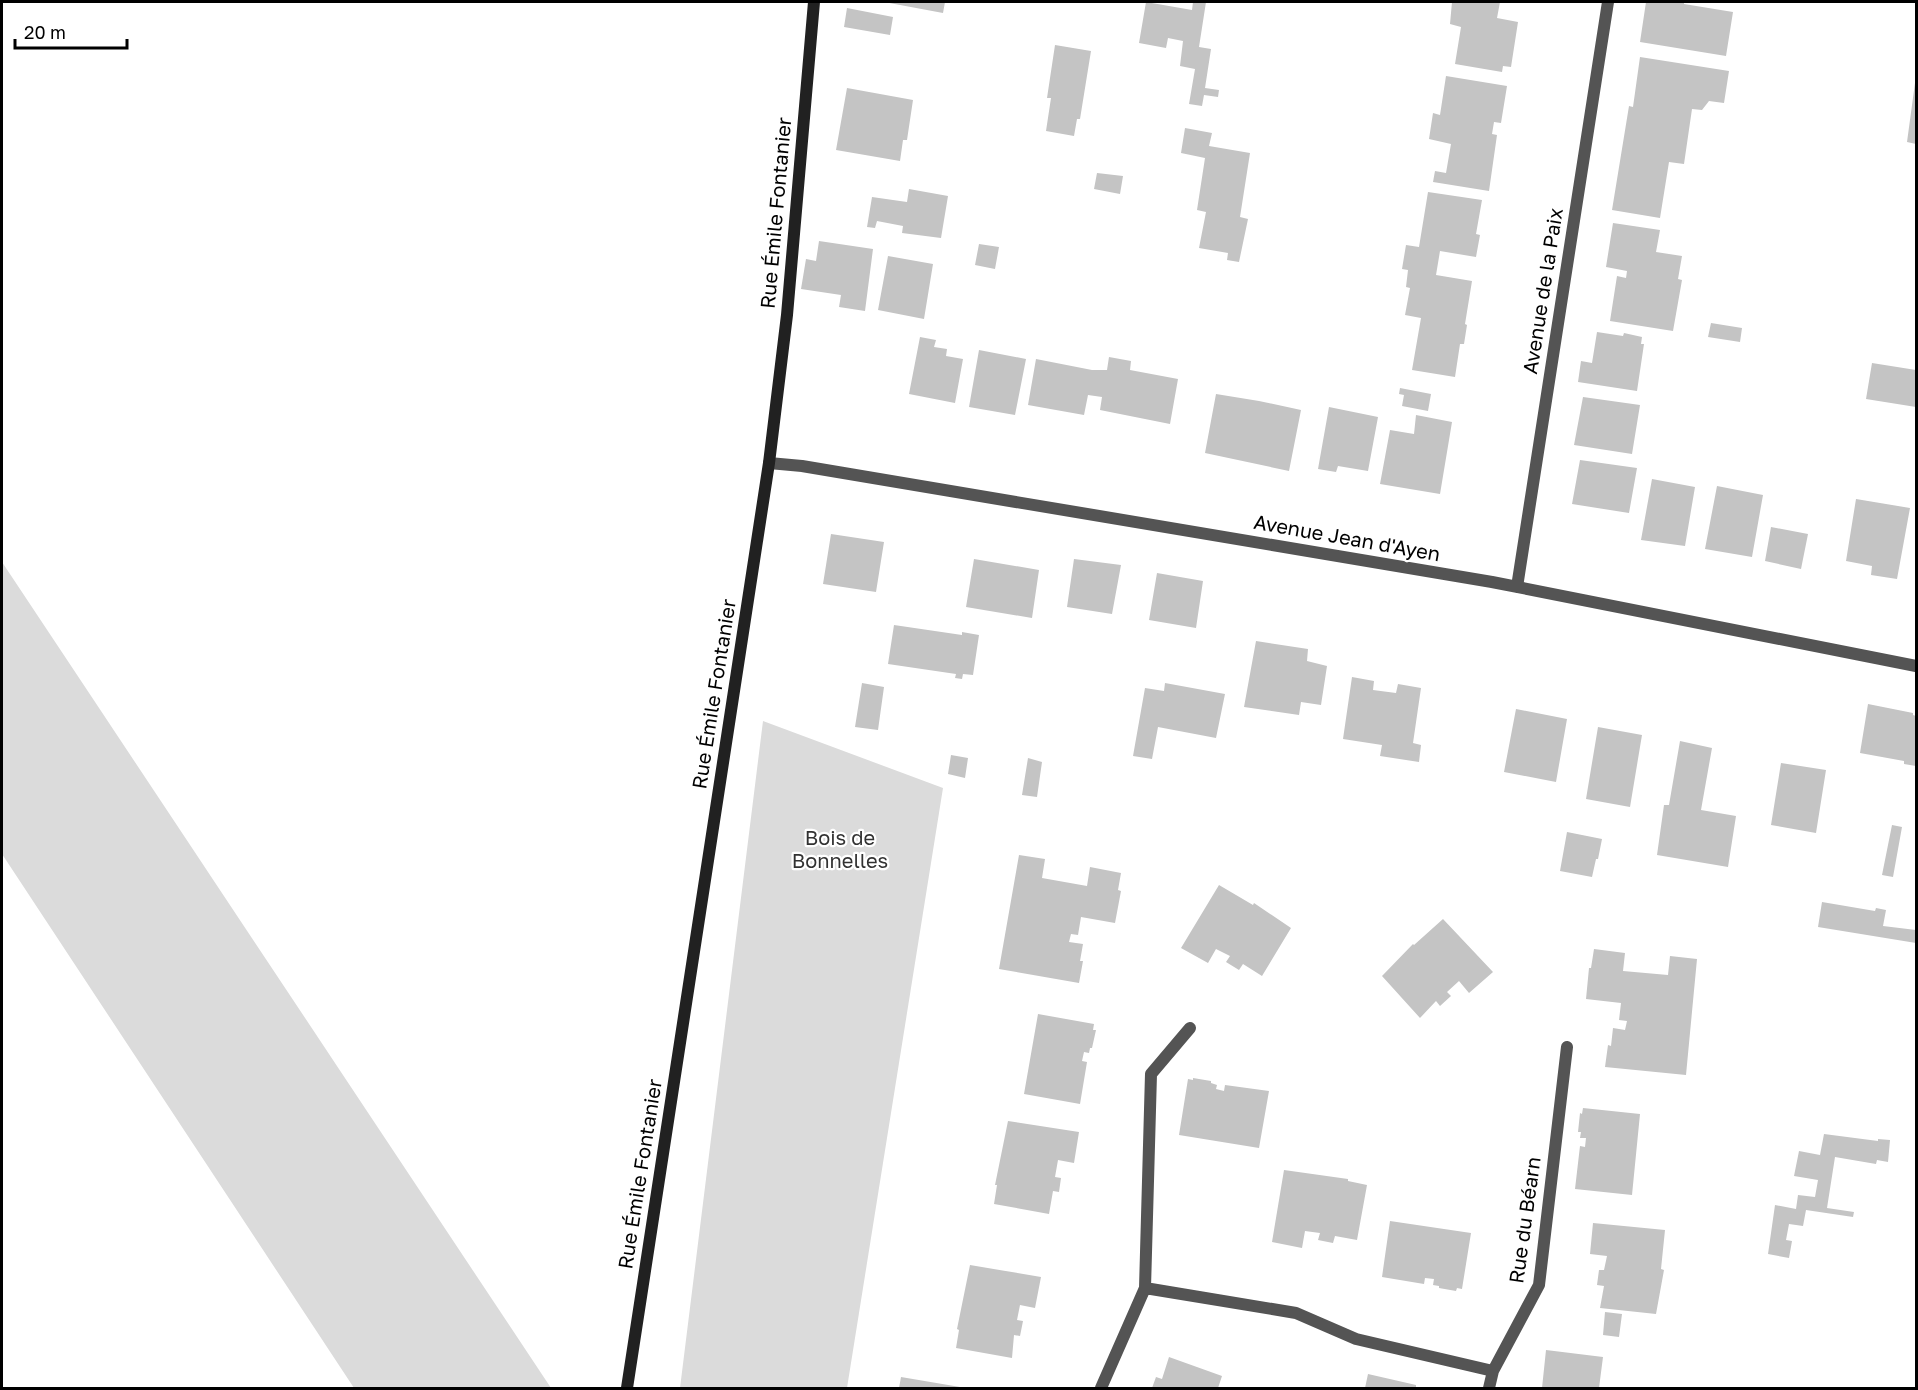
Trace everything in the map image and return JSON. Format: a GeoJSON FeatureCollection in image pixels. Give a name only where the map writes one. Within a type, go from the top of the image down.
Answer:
{"type":"FeatureCollection","features":[{"type":"Feature","properties":{"kind":"street","name":"Rue Émile Fontanier"},"geometry":{"type":"LineString","coordinates":[[627,1389],[769,463],[787,315],[814,2]]}},
{"type":"Feature","properties":{"kind":"street","name":"Avenue de la Paix"},"geometry":{"type":"LineString","coordinates":[[1517,587],[1608,2]]}},
{"type":"Feature","properties":{"kind":"street","name":"Avenue Jean d'Ayen"},"geometry":{"type":"LineString","coordinates":[[769,463],[802,466],[1517,587],[1917,666]]}},
{"type":"Feature","properties":{"kind":"street"},"geometry":{"type":"LineString","coordinates":[[1101,1389],[1145,1288],[1151,1074],[1190,1028]]}},
{"type":"Feature","properties":{"kind":"street","name":"Rue du Béarn"},"geometry":{"type":"LineString","coordinates":[[1489,1389],[1493,1371],[1539,1286],[1567,1047]]}},
{"type":"Feature","properties":{"kind":"street"},"geometry":{"type":"LineString","coordinates":[[1145,1288],[1296,1313],[1356,1339],[1493,1371]]}},
{"type":"Feature","properties":{"kind":"green space"},"geometry":{"type":"Polygon","coordinates":[[[2,562],[551,1388],[354,1388],[2,854],[2,562]]]}},
{"type":"Feature","properties":{"kind":"green space","name":"Bois de Bonnelles"},"geometry":{"type":"Polygon","coordinates":[[[763,721],[943,788],[847,1388],[680,1388],[763,721]]]}},
{"type":"Feature","properties":{"kind":"building"},"geometry":{"type":"Polygon","coordinates":[[[884,2],[945,2],[943,13],[884,2]]]}},
{"type":"Feature","properties":{"kind":"building"},"geometry":{"type":"Polygon","coordinates":[[[1146,2],[1192,10],[1193,2],[1206,2],[1199,47],[1211,49],[1205,88],[1219,90],[1218,97],[1204,95],[1202,106],[1189,104],[1195,69],[1180,66],[1183,41],[1168,38],[1166,48],[1139,43],[1146,2]]]}},
{"type":"Feature","properties":{"kind":"building"},"geometry":{"type":"Polygon","coordinates":[[[1452,2],[1500,2],[1497,18],[1518,22],[1511,67],[1503,66],[1502,72],[1455,64],[1461,27],[1450,24],[1452,2]]]}},
{"type":"Feature","properties":{"kind":"building"},"geometry":{"type":"Polygon","coordinates":[[[1646,2],[1684,2],[1684,4],[1733,12],[1726,56],[1640,42],[1646,2]]]}},
{"type":"Feature","properties":{"kind":"building"},"geometry":{"type":"Polygon","coordinates":[[[847,8],[893,17],[890,35],[844,27],[847,8]]]}},
{"type":"Feature","properties":{"kind":"building"},"geometry":{"type":"Polygon","coordinates":[[[1055,45],[1091,51],[1080,119],[1077,119],[1074,136],[1046,131],[1051,98],[1047,98],[1055,45]]]}},
{"type":"Feature","properties":{"kind":"building"},"geometry":{"type":"Polygon","coordinates":[[[1640,57],[1729,71],[1724,103],[1709,101],[1702,110],[1692,109],[1684,164],[1669,162],[1660,218],[1612,210],[1629,106],[1633,107],[1640,57]]]}},
{"type":"Feature","properties":{"kind":"building"},"geometry":{"type":"Polygon","coordinates":[[[1446,76],[1507,86],[1501,123],[1494,122],[1492,134],[1497,135],[1489,191],[1433,182],[1435,171],[1446,173],[1451,144],[1429,139],[1433,113],[1440,115],[1446,76]]]}},
{"type":"Feature","properties":{"kind":"building"},"geometry":{"type":"Polygon","coordinates":[[[1916,83],[1916,144],[1907,142],[1916,83]]]}},
{"type":"Feature","properties":{"kind":"building"},"geometry":{"type":"Polygon","coordinates":[[[847,88],[913,100],[907,140],[903,140],[900,161],[836,150],[847,88]]]}},
{"type":"Feature","properties":{"kind":"building"},"geometry":{"type":"Polygon","coordinates":[[[1185,128],[1212,133],[1209,146],[1250,153],[1240,217],[1248,219],[1239,262],[1227,260],[1228,253],[1199,248],[1206,212],[1197,210],[1205,158],[1181,153],[1185,128]]]}},
{"type":"Feature","properties":{"kind":"building"},"geometry":{"type":"Polygon","coordinates":[[[1097,173],[1123,176],[1120,194],[1094,189],[1097,173]]]}},
{"type":"Feature","properties":{"kind":"building"},"geometry":{"type":"Polygon","coordinates":[[[909,189],[948,196],[941,238],[902,233],[903,226],[877,221],[875,228],[867,227],[872,197],[907,202],[909,189]]]}},
{"type":"Feature","properties":{"kind":"building"},"geometry":{"type":"Polygon","coordinates":[[[1428,192],[1482,200],[1476,234],[1480,235],[1476,257],[1440,251],[1436,275],[1472,281],[1464,344],[1460,344],[1455,377],[1412,370],[1421,318],[1405,315],[1410,288],[1406,287],[1408,270],[1402,269],[1406,245],[1419,247],[1428,192]]]}},
{"type":"Feature","properties":{"kind":"building"},"geometry":{"type":"Polygon","coordinates":[[[1613,223],[1660,230],[1656,252],[1682,256],[1678,279],[1682,280],[1673,331],[1610,321],[1617,276],[1626,278],[1627,271],[1606,267],[1613,223]]]}},
{"type":"Feature","properties":{"kind":"building"},"geometry":{"type":"Polygon","coordinates":[[[819,241],[873,249],[865,311],[839,307],[841,295],[801,289],[806,259],[816,261],[819,241]]]}},
{"type":"Feature","properties":{"kind":"building"},"geometry":{"type":"Polygon","coordinates":[[[979,244],[999,247],[995,269],[975,265],[979,244]]]}},
{"type":"Feature","properties":{"kind":"building"},"geometry":{"type":"Polygon","coordinates":[[[888,256],[933,264],[924,319],[878,310],[888,256]]]}},
{"type":"Feature","properties":{"kind":"building"},"geometry":{"type":"Polygon","coordinates":[[[1711,323],[1742,328],[1740,342],[1708,337],[1711,323]]]}},
{"type":"Feature","properties":{"kind":"building"},"geometry":{"type":"Polygon","coordinates":[[[1597,332],[1623,336],[1624,333],[1642,337],[1641,344],[1644,344],[1637,391],[1578,382],[1581,361],[1592,363],[1597,332]]]}},
{"type":"Feature","properties":{"kind":"building"},"geometry":{"type":"Polygon","coordinates":[[[920,337],[936,340],[934,347],[947,349],[946,356],[963,359],[955,403],[909,394],[920,337]]]}},
{"type":"Feature","properties":{"kind":"building"},"geometry":{"type":"Polygon","coordinates":[[[979,350],[1026,359],[1015,415],[969,407],[979,350]]]}},
{"type":"Feature","properties":{"kind":"building"},"geometry":{"type":"Polygon","coordinates":[[[1109,357],[1131,361],[1130,370],[1178,379],[1170,424],[1100,410],[1102,397],[1088,395],[1084,415],[1028,405],[1036,359],[1092,370],[1107,370],[1109,357]]]}},
{"type":"Feature","properties":{"kind":"building"},"geometry":{"type":"Polygon","coordinates":[[[1872,363],[1916,370],[1916,407],[1866,399],[1872,363]]]}},
{"type":"Feature","properties":{"kind":"building"},"geometry":{"type":"Polygon","coordinates":[[[1400,388],[1431,394],[1428,411],[1402,406],[1404,395],[1399,394],[1400,388]]]}},
{"type":"Feature","properties":{"kind":"building"},"geometry":{"type":"Polygon","coordinates":[[[1216,394],[1301,410],[1289,471],[1205,453],[1216,394]]]}},
{"type":"Feature","properties":{"kind":"building"},"geometry":{"type":"Polygon","coordinates":[[[1583,397],[1640,405],[1632,454],[1574,445],[1583,397]]]}},
{"type":"Feature","properties":{"kind":"building"},"geometry":{"type":"Polygon","coordinates":[[[1329,407],[1378,417],[1368,471],[1338,466],[1336,472],[1318,469],[1329,407]]]}},
{"type":"Feature","properties":{"kind":"building"},"geometry":{"type":"Polygon","coordinates":[[[1416,415],[1452,422],[1440,494],[1380,484],[1390,430],[1414,434],[1416,415]]]}},
{"type":"Feature","properties":{"kind":"building"},"geometry":{"type":"Polygon","coordinates":[[[1580,460],[1637,468],[1629,513],[1572,504],[1580,460]]]}},
{"type":"Feature","properties":{"kind":"building"},"geometry":{"type":"Polygon","coordinates":[[[1652,479],[1695,487],[1685,546],[1641,540],[1652,479]]]}},
{"type":"Feature","properties":{"kind":"building"},"geometry":{"type":"Polygon","coordinates":[[[1717,486],[1763,495],[1752,557],[1705,549],[1717,486]]]}},
{"type":"Feature","properties":{"kind":"building"},"geometry":{"type":"Polygon","coordinates":[[[1856,499],[1910,508],[1897,579],[1871,575],[1872,566],[1846,561],[1856,499]]]}},
{"type":"Feature","properties":{"kind":"building"},"geometry":{"type":"Polygon","coordinates":[[[1771,527],[1808,534],[1801,569],[1765,561],[1771,527]]]}},
{"type":"Feature","properties":{"kind":"building"},"geometry":{"type":"Polygon","coordinates":[[[831,534],[884,542],[876,592],[823,584],[831,534]]]}},
{"type":"Feature","properties":{"kind":"building"},"geometry":{"type":"Polygon","coordinates":[[[974,559],[1039,570],[1032,618],[966,607],[974,559]]]}},
{"type":"Feature","properties":{"kind":"building"},"geometry":{"type":"Polygon","coordinates":[[[1074,559],[1121,565],[1112,614],[1067,607],[1074,559]]]}},
{"type":"Feature","properties":{"kind":"building"},"geometry":{"type":"Polygon","coordinates":[[[1157,573],[1203,581],[1196,628],[1149,620],[1157,573]]]}},
{"type":"Feature","properties":{"kind":"building"},"geometry":{"type":"Polygon","coordinates":[[[894,625],[962,635],[962,632],[979,635],[973,675],[963,674],[962,679],[955,678],[956,674],[888,664],[894,625]]]}},
{"type":"Feature","properties":{"kind":"building"},"geometry":{"type":"Polygon","coordinates":[[[1256,641],[1308,649],[1307,661],[1327,666],[1321,705],[1301,702],[1299,715],[1244,707],[1256,641]]]}},
{"type":"Feature","properties":{"kind":"building"},"geometry":{"type":"Polygon","coordinates":[[[1352,677],[1374,681],[1373,690],[1396,693],[1398,684],[1421,688],[1413,743],[1421,745],[1419,762],[1380,756],[1382,745],[1343,739],[1352,677]]]}},
{"type":"Feature","properties":{"kind":"building"},"geometry":{"type":"Polygon","coordinates":[[[862,683],[884,687],[878,730],[855,727],[862,683]]]}},
{"type":"Feature","properties":{"kind":"building"},"geometry":{"type":"Polygon","coordinates":[[[1165,683],[1225,694],[1216,738],[1158,727],[1152,759],[1133,756],[1145,688],[1164,691],[1165,683]]]}},
{"type":"Feature","properties":{"kind":"building"},"geometry":{"type":"Polygon","coordinates":[[[1868,704],[1913,713],[1916,716],[1916,766],[1904,764],[1904,761],[1860,753],[1868,704]]]}},
{"type":"Feature","properties":{"kind":"building"},"geometry":{"type":"Polygon","coordinates":[[[1516,709],[1567,719],[1556,782],[1504,772],[1516,709]]]}},
{"type":"Feature","properties":{"kind":"building"},"geometry":{"type":"Polygon","coordinates":[[[1598,727],[1642,735],[1630,807],[1586,799],[1598,727]]]}},
{"type":"Feature","properties":{"kind":"building"},"geometry":{"type":"Polygon","coordinates":[[[1680,741],[1712,748],[1701,810],[1736,816],[1728,867],[1657,855],[1664,805],[1669,805],[1680,741]]]}},
{"type":"Feature","properties":{"kind":"building"},"geometry":{"type":"Polygon","coordinates":[[[951,755],[968,758],[965,778],[948,774],[951,755]]]}},
{"type":"Feature","properties":{"kind":"building"},"geometry":{"type":"Polygon","coordinates":[[[1028,758],[1042,762],[1037,797],[1022,795],[1028,758]]]}},
{"type":"Feature","properties":{"kind":"building"},"geometry":{"type":"Polygon","coordinates":[[[1781,763],[1826,770],[1816,833],[1771,825],[1781,763]]]}},
{"type":"Feature","properties":{"kind":"building"},"geometry":{"type":"Polygon","coordinates":[[[1892,825],[1902,827],[1893,877],[1882,875],[1892,825]]]}},
{"type":"Feature","properties":{"kind":"building"},"geometry":{"type":"Polygon","coordinates":[[[1567,832],[1602,839],[1592,877],[1560,871],[1567,832]]]}},
{"type":"Feature","properties":{"kind":"building"},"geometry":{"type":"Polygon","coordinates":[[[1019,855],[1045,859],[1042,878],[1087,886],[1090,867],[1121,873],[1118,890],[1121,891],[1115,923],[1081,917],[1078,935],[1071,934],[1069,942],[1083,944],[1079,983],[999,969],[1019,855]]]}},
{"type":"Feature","properties":{"kind":"building"},"geometry":{"type":"Polygon","coordinates":[[[1219,885],[1253,905],[1254,903],[1291,928],[1262,976],[1243,964],[1239,970],[1226,962],[1230,956],[1216,949],[1208,963],[1181,948],[1219,885]]]}},
{"type":"Feature","properties":{"kind":"building"},"geometry":{"type":"Polygon","coordinates":[[[1822,902],[1875,911],[1876,908],[1886,910],[1883,926],[1916,930],[1916,943],[1818,927],[1822,902]]]}},
{"type":"Feature","properties":{"kind":"building"},"geometry":{"type":"Polygon","coordinates":[[[1443,919],[1493,972],[1469,993],[1459,981],[1447,992],[1451,996],[1440,1006],[1436,1001],[1420,1018],[1382,976],[1413,944],[1443,919]]]}},
{"type":"Feature","properties":{"kind":"building"},"geometry":{"type":"Polygon","coordinates":[[[1594,949],[1625,953],[1623,971],[1668,975],[1670,956],[1697,959],[1686,1075],[1605,1067],[1613,1028],[1625,1030],[1627,1021],[1619,1020],[1621,1003],[1586,999],[1589,968],[1591,968],[1594,949]]]}},
{"type":"Feature","properties":{"kind":"building"},"geometry":{"type":"Polygon","coordinates":[[[1038,1014],[1094,1024],[1093,1030],[1096,1030],[1092,1048],[1089,1053],[1084,1052],[1082,1061],[1087,1062],[1080,1104],[1024,1094],[1038,1014]]]}},
{"type":"Feature","properties":{"kind":"building"},"geometry":{"type":"Polygon","coordinates":[[[1193,1078],[1211,1081],[1217,1085],[1216,1089],[1224,1091],[1225,1085],[1269,1091],[1259,1148],[1179,1135],[1188,1079],[1193,1080],[1193,1078]]]}},
{"type":"Feature","properties":{"kind":"building"},"geometry":{"type":"Polygon","coordinates":[[[1583,1108],[1640,1114],[1632,1195],[1575,1189],[1580,1146],[1585,1147],[1586,1138],[1580,1138],[1581,1132],[1578,1132],[1580,1113],[1582,1114],[1583,1108]]]}},
{"type":"Feature","properties":{"kind":"building"},"geometry":{"type":"Polygon","coordinates":[[[1008,1121],[1079,1132],[1074,1163],[1058,1160],[1055,1177],[1061,1178],[1059,1192],[1053,1191],[1049,1214],[994,1204],[997,1185],[995,1185],[1008,1121]]]}},
{"type":"Feature","properties":{"kind":"building"},"geometry":{"type":"Polygon","coordinates":[[[1824,1134],[1878,1141],[1878,1139],[1890,1140],[1888,1162],[1877,1160],[1876,1164],[1835,1157],[1827,1208],[1854,1212],[1853,1217],[1806,1210],[1803,1226],[1789,1224],[1786,1240],[1792,1241],[1789,1258],[1768,1254],[1775,1205],[1796,1209],[1798,1195],[1815,1197],[1818,1180],[1794,1176],[1799,1151],[1820,1155],[1824,1134]]]}},
{"type":"Feature","properties":{"kind":"building"},"geometry":{"type":"Polygon","coordinates":[[[1284,1170],[1348,1179],[1348,1181],[1367,1185],[1357,1240],[1335,1236],[1333,1243],[1318,1240],[1320,1233],[1305,1231],[1302,1248],[1272,1242],[1284,1170]]]}},
{"type":"Feature","properties":{"kind":"building"},"geometry":{"type":"Polygon","coordinates":[[[1390,1221],[1471,1233],[1462,1289],[1457,1288],[1456,1291],[1439,1288],[1433,1285],[1434,1279],[1425,1278],[1424,1284],[1382,1277],[1390,1221]]]}},
{"type":"Feature","properties":{"kind":"building"},"geometry":{"type":"Polygon","coordinates":[[[1593,1223],[1665,1230],[1661,1269],[1664,1270],[1656,1314],[1600,1308],[1604,1286],[1597,1285],[1599,1270],[1604,1270],[1607,1256],[1590,1254],[1593,1223]]]}},
{"type":"Feature","properties":{"kind":"building"},"geometry":{"type":"Polygon","coordinates":[[[970,1265],[1041,1277],[1035,1308],[1020,1305],[1017,1320],[1023,1321],[1020,1336],[1014,1335],[1012,1358],[956,1348],[959,1330],[957,1329],[970,1265]]]}},
{"type":"Feature","properties":{"kind":"building"},"geometry":{"type":"Polygon","coordinates":[[[1605,1312],[1622,1314],[1619,1337],[1603,1335],[1605,1312]]]}},
{"type":"Feature","properties":{"kind":"building"},"geometry":{"type":"Polygon","coordinates":[[[1546,1350],[1603,1357],[1599,1388],[1542,1388],[1546,1350]]]}},
{"type":"Feature","properties":{"kind":"building"},"geometry":{"type":"Polygon","coordinates":[[[1169,1357],[1222,1376],[1218,1388],[1152,1388],[1156,1377],[1162,1379],[1169,1357]]]}},
{"type":"Feature","properties":{"kind":"building"},"geometry":{"type":"Polygon","coordinates":[[[1368,1374],[1416,1385],[1416,1388],[1365,1388],[1368,1374]]]}},
{"type":"Feature","properties":{"kind":"building"},"geometry":{"type":"Polygon","coordinates":[[[901,1377],[960,1387],[960,1388],[899,1388],[901,1377]]]}}]}
